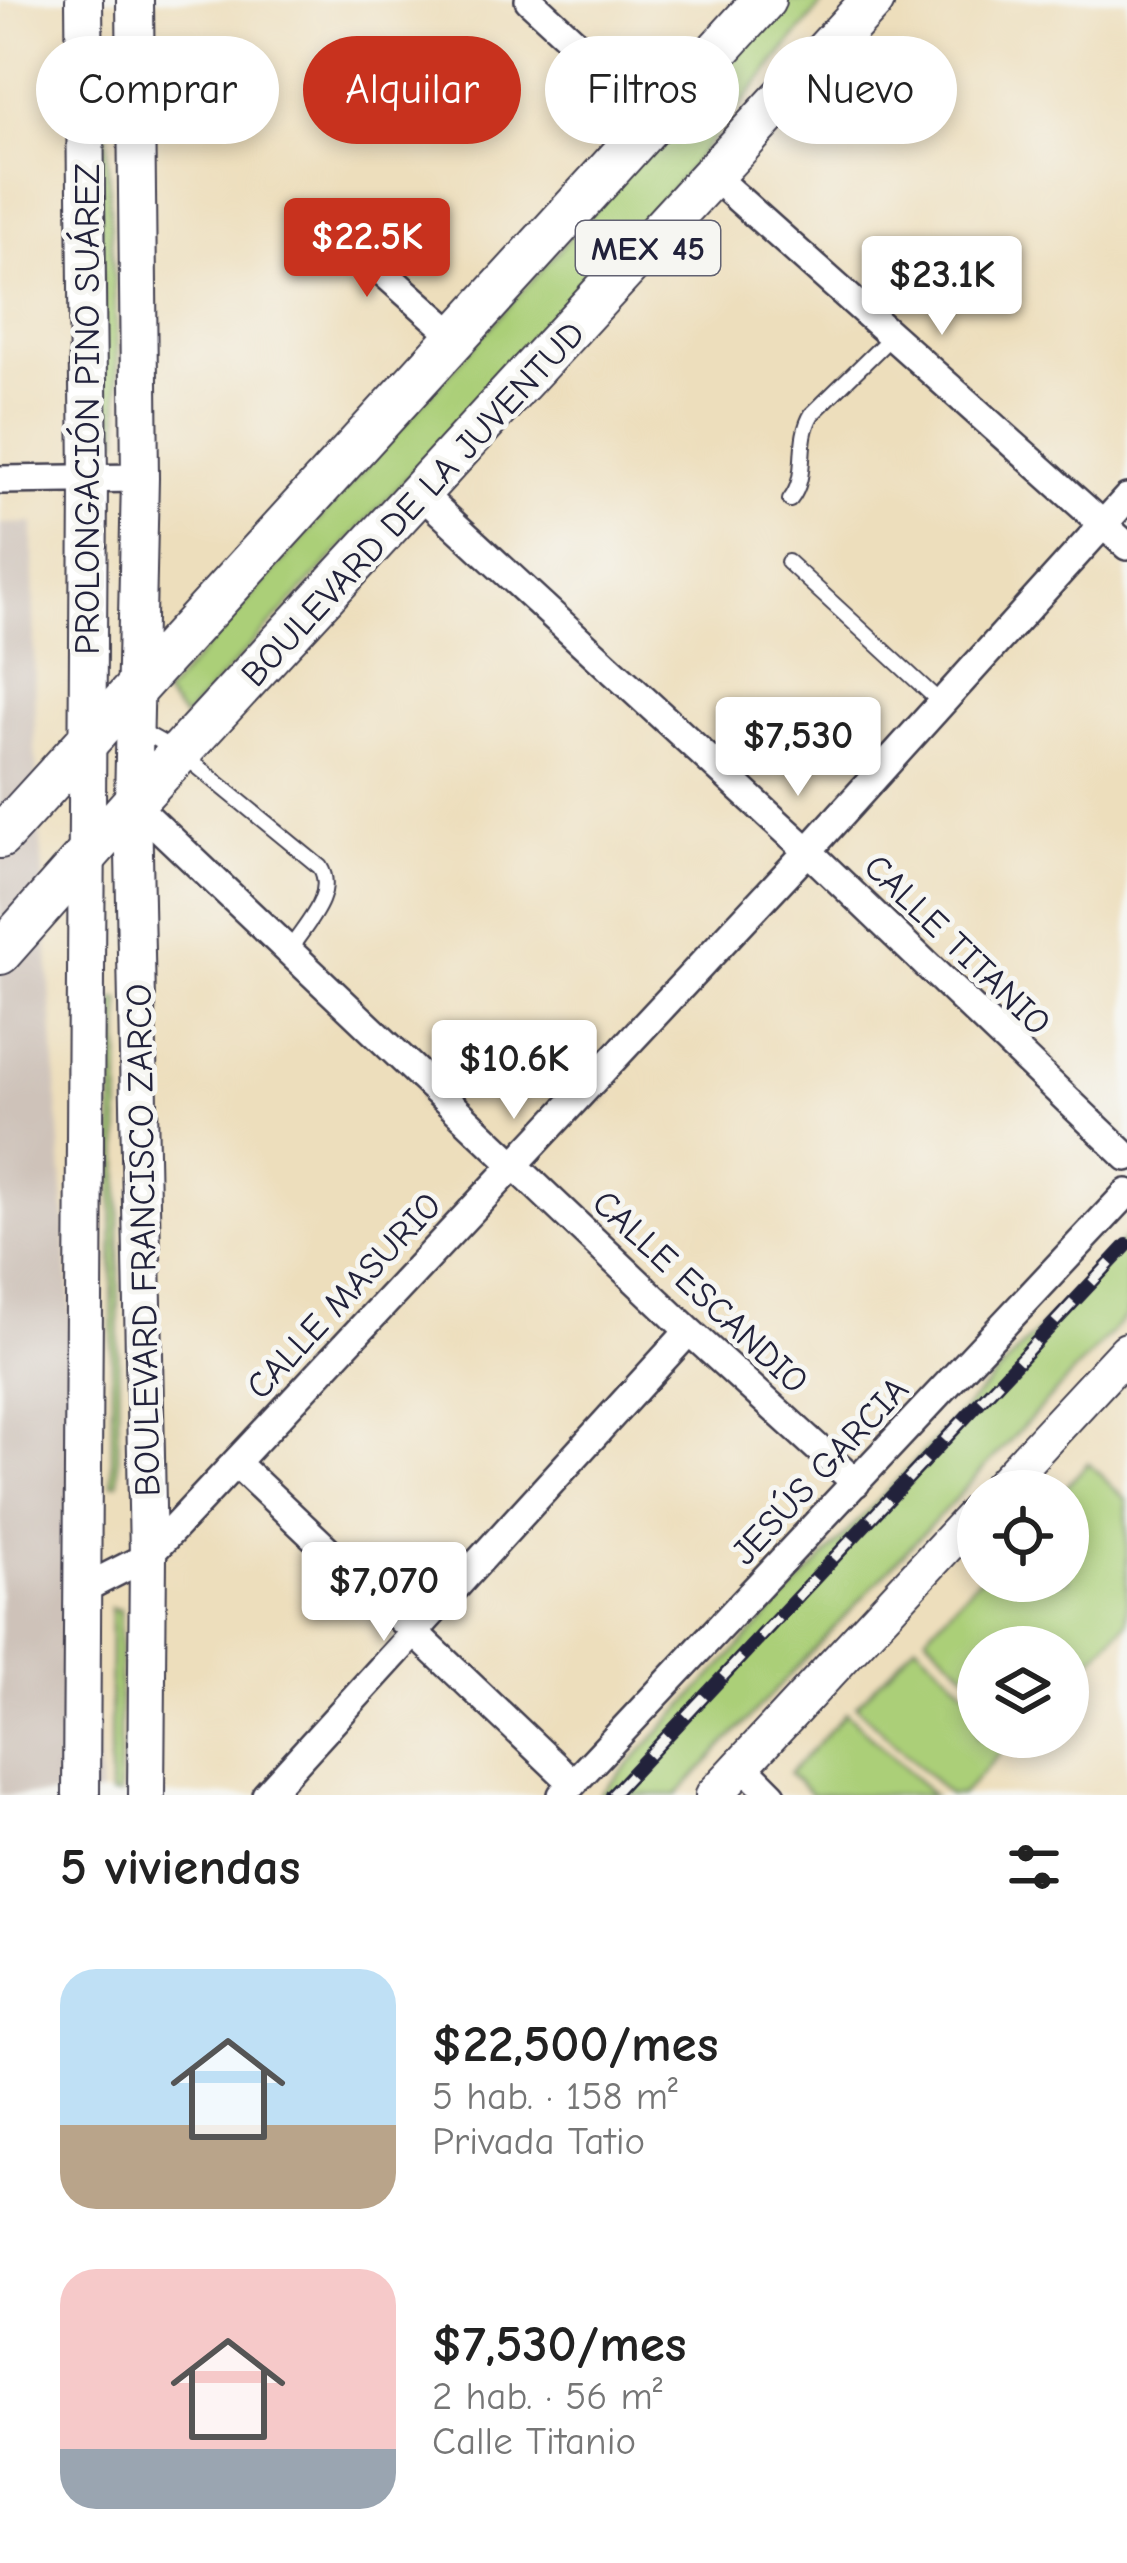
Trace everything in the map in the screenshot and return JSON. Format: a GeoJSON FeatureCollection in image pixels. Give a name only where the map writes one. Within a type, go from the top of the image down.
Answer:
{"type":"FeatureCollection","features":[{"type":"Feature","properties":{"kind":"main road","name":"PROLONGACIÓN PINO SUÁREZ"},"geometry":{"type":"LineString","coordinates":[[84,0],[84,36]]}},
{"type":"Feature","properties":{"kind":"main road","name":"MEX 45"},"geometry":{"type":"LineString","coordinates":[[730,36],[764,0]]}},
{"type":"Feature","properties":{"kind":"main road","name":"BOULEVARD DE LA JUVENTUD"},"geometry":{"type":"LineString","coordinates":[[0,953],[873,0]]}},
{"type":"Feature","properties":{"kind":"main road","name":"PROLONGACIÓN PINO SUÁREZ"},"geometry":{"type":"LineString","coordinates":[[135,685],[143,9]]}},
{"type":"Feature","properties":{"kind":"main road"},"geometry":{"type":"LineString","coordinates":[[121,36],[143,9]]}},
{"type":"Feature","properties":{"kind":"main road","name":"PROLONGACIÓN PINO SUÁREZ"},"geometry":{"type":"LineString","coordinates":[[85,144],[85,745]]}},
{"type":"Feature","properties":{"kind":"main road","name":"MEX 45"},"geometry":{"type":"LineString","coordinates":[[3,829],[85,745],[630,144]]}},
{"type":"Feature","properties":{"kind":"main road","name":"BOULEVARD FRANCISCO ZARCO"},"geometry":{"type":"LineString","coordinates":[[135,685],[133,803],[148,1556],[146,1795]]}},
{"type":"Feature","properties":{"kind":"main road","name":"BOULEVARD FRANCISCO ZARCO"},"geometry":{"type":"LineString","coordinates":[[81,1795],[85,745]]}},
{"type":"Feature","properties":{"kind":"main road"},"geometry":{"type":"LineString","coordinates":[[1016,1470],[1127,1351]]}},
{"type":"Feature","properties":{"kind":"main road"},"geometry":{"type":"LineString","coordinates":[[714,1795],[957,1534]]}},
{"type":"Feature","properties":{"kind":"street"},"geometry":{"type":"LineString","coordinates":[[529,0],[568,36]]}},
{"type":"Feature","properties":{"kind":"street"},"geometry":{"type":"LineString","coordinates":[[714,177],[1127,546]]}},
{"type":"Feature","properties":{"kind":"street"},"geometry":{"type":"LineString","coordinates":[[322,218],[455,336]]}},
{"type":"Feature","properties":{"kind":"street"},"geometry":{"type":"LineString","coordinates":[[0,480],[140,478]]}},
{"type":"Feature","properties":{"kind":"street","name":"CALLE TITANIO"},"geometry":{"type":"LineString","coordinates":[[420,493],[808,850],[1127,1156]]}},
{"type":"Feature","properties":{"kind":"street","name":"CALLE MASURIO"},"geometry":{"type":"LineString","coordinates":[[83,1589],[148,1556],[808,850],[1127,498]]}},
{"type":"Feature","properties":{"kind":"street","name":"CALLE ESCANDIO"},"geometry":{"type":"LineString","coordinates":[[133,803],[689,1331],[856,1483]]}},
{"type":"Feature","properties":{"kind":"street","name":"JESÚS GARCIA"},"geometry":{"type":"LineString","coordinates":[[567,1789],[1127,1193]]}},
{"type":"Feature","properties":{"kind":"street"},"geometry":{"type":"LineString","coordinates":[[266,1795],[689,1331]]}},
{"type":"Feature","properties":{"kind":"street"},"geometry":{"type":"LineString","coordinates":[[236,1463],[416,1631],[567,1789]]}},
{"type":"Feature","properties":{"kind":"street"},"geometry":{"type":"LineString","coordinates":[[742,1765],[772,1795]]}},
{"type":"Feature","properties":{"kind":"lane"},"geometry":{"type":"LineString","coordinates":[[790,500],[802,470],[803,429],[812,414],[892,336]]}},
{"type":"Feature","properties":{"kind":"lane"},"geometry":{"type":"LineString","coordinates":[[788,562],[941,703]]}},
{"type":"Feature","properties":{"kind":"lane"},"geometry":{"type":"LineString","coordinates":[[135,728],[181,754],[325,874],[325,895],[290,949]]}},
{"type":"Feature","properties":{"kind":"shaded area"},"geometry":{"type":"Polygon","coordinates":[[[33,523],[35,745],[101,1795],[0,1795],[0,524],[33,523]]]}},
{"type":"Feature","properties":{"kind":"green space"},"geometry":{"type":"Polygon","coordinates":[[[780,0],[825,0],[796,36],[763,36],[763,77],[739,107],[739,46],[780,0]]]}},
{"type":"Feature","properties":{"kind":"green space"},"geometry":{"type":"Polygon","coordinates":[[[99,144],[107,144],[119,440],[110,439],[104,390],[99,144]]]}},
{"type":"Feature","properties":{"kind":"green space"},"geometry":{"type":"Polygon","coordinates":[[[652,144],[709,144],[658,207],[184,718],[164,695],[652,144]]]}},
{"type":"Feature","properties":{"kind":"green space"},"geometry":{"type":"Polygon","coordinates":[[[113,999],[120,1000],[118,1483],[112,1484],[113,999]]]}},
{"type":"Feature","properties":{"kind":"green space"},"geometry":{"type":"Polygon","coordinates":[[[1127,1236],[1127,1316],[982,1470],[957,1470],[957,1497],[677,1795],[600,1795],[1127,1236]]]}},
{"type":"Feature","properties":{"kind":"green space"},"geometry":{"type":"Polygon","coordinates":[[[1088,1463],[1127,1501],[1127,1622],[1089,1663],[1089,1626],[957,1626],[957,1664],[926,1635],[957,1602],[1089,1602],[1089,1470],[1082,1470],[1088,1463]]]}},
{"type":"Feature","properties":{"kind":"green space"},"geometry":{"type":"Polygon","coordinates":[[[111,1608],[120,1610],[119,1795],[110,1795],[111,1608]]]}},
{"type":"Feature","properties":{"kind":"green space"},"geometry":{"type":"Polygon","coordinates":[[[916,1643],[957,1682],[957,1758],[996,1758],[961,1795],[949,1795],[856,1706],[916,1643]]]}},
{"type":"Feature","properties":{"kind":"green space"},"geometry":{"type":"Polygon","coordinates":[[[846,1713],[933,1795],[812,1795],[789,1774],[846,1713]]]}},
{"type":"Feature","properties":{"kind":"railway"},"geometry":{"type":"LineString","coordinates":[[612,1795],[1127,1245]]}}]}
